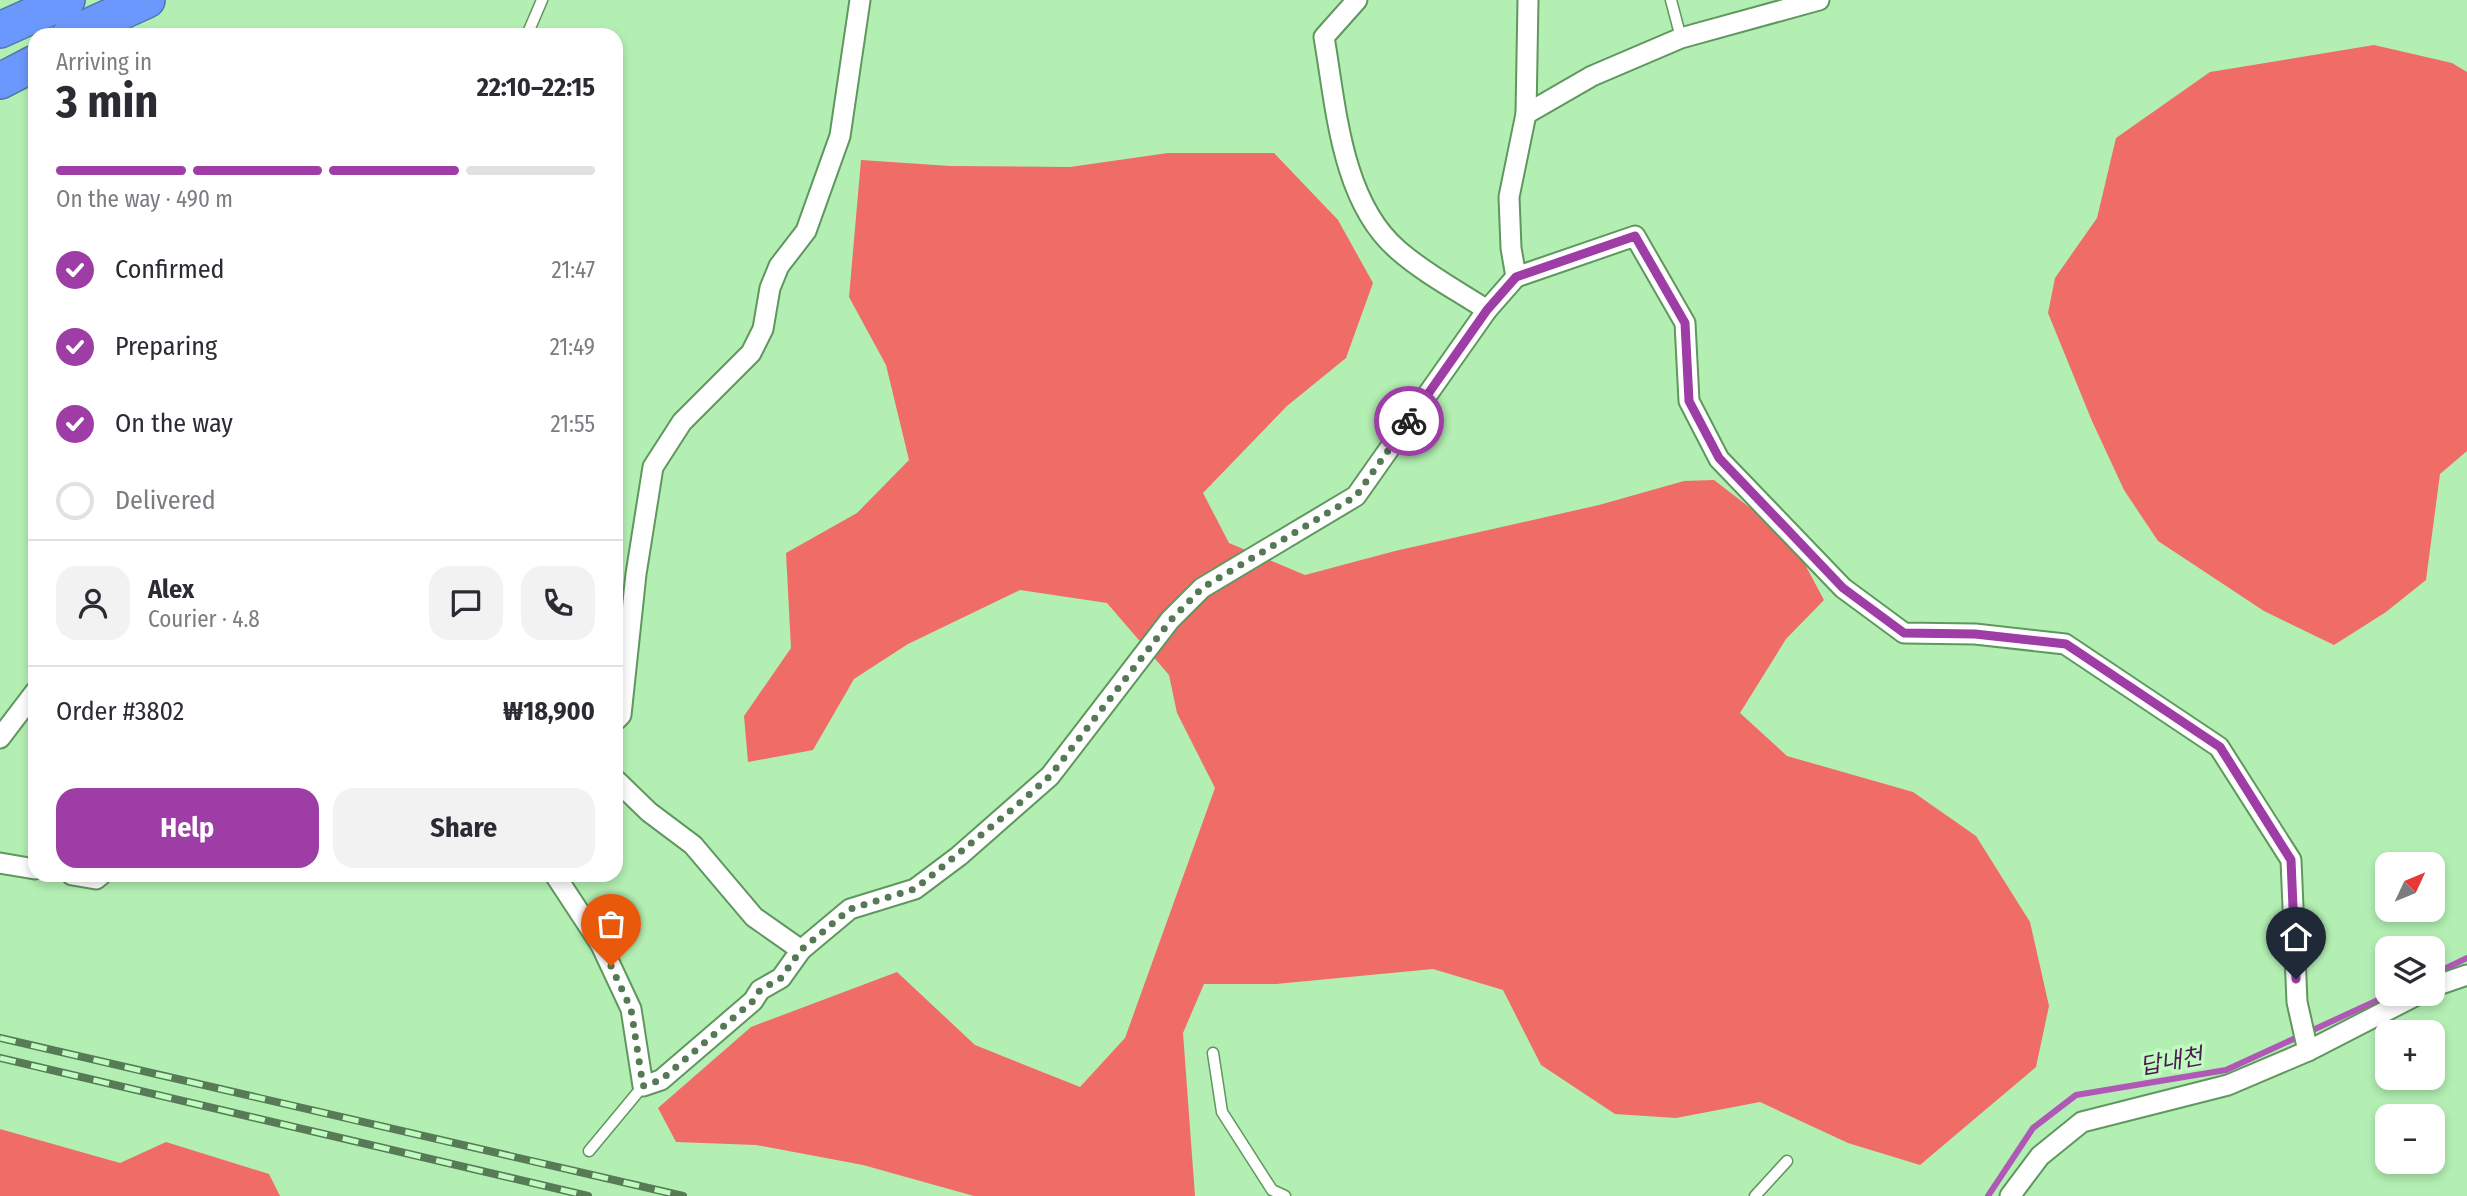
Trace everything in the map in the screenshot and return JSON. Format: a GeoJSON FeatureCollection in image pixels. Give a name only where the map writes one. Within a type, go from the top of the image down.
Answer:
{"type":"FeatureCollection","features":[{"type":"Feature","properties":{"kind":"highway"},"geometry":{"type":"LineString","coordinates":[[0,12],[41,0]]}},
{"type":"Feature","properties":{"kind":"highway"},"geometry":{"type":"LineString","coordinates":[[0,30],[67,0]]}},
{"type":"Feature","properties":{"kind":"highway"},"geometry":{"type":"LineString","coordinates":[[85,28],[147,0]]}},
{"type":"Feature","properties":{"kind":"highway"},"geometry":{"type":"LineString","coordinates":[[103,28],[157,0]]}},
{"type":"Feature","properties":{"kind":"highway"},"geometry":{"type":"LineString","coordinates":[[0,67],[28,54]]}},
{"type":"Feature","properties":{"kind":"highway"},"geometry":{"type":"LineString","coordinates":[[0,81],[28,67]]}},
{"type":"Feature","properties":{"kind":"street"},"geometry":{"type":"LineString","coordinates":[[623,696],[636,574],[653,467],[682,422],[751,354],[763,329],[770,288],[779,266],[811,219],[840,136],[860,0]]}},
{"type":"Feature","properties":{"kind":"street"},"geometry":{"type":"LineString","coordinates":[[1357,0],[1324,37],[1341,136],[1357,198],[1396,249],[1487,310]]}},
{"type":"Feature","properties":{"kind":"street"},"geometry":{"type":"LineString","coordinates":[[1516,277],[1511,248],[1509,197],[1526,114],[1528,0]]}},
{"type":"Feature","properties":{"kind":"street"},"geometry":{"type":"LineString","coordinates":[[1526,114],[1592,76],[1681,38],[1819,0]]}},
{"type":"Feature","properties":{"kind":"street"},"geometry":{"type":"LineString","coordinates":[[560,882],[601,945],[631,1009],[643,1086],[661,1080],[753,1001],[760,990],[781,978],[801,950],[850,909],[915,889],[959,856],[1050,776],[1171,620],[1202,588],[1356,496],[1487,310],[1516,277],[1635,236],[1685,323],[1689,401],[1719,458],[1843,588],[1904,633],[1975,634],[2066,644],[2220,747],[2291,860],[2297,1002],[2308,1049]]}},
{"type":"Feature","properties":{"kind":"street"},"geometry":{"type":"LineString","coordinates":[[0,738],[28,701]]}},
{"type":"Feature","properties":{"kind":"street"},"geometry":{"type":"LineString","coordinates":[[623,787],[649,812],[693,845],[754,917],[801,950]]}},
{"type":"Feature","properties":{"kind":"street"},"geometry":{"type":"LineString","coordinates":[[0,863],[28,868]]}},
{"type":"Feature","properties":{"kind":"street"},"geometry":{"type":"LineString","coordinates":[[2445,983],[2467,975]]}},
{"type":"Feature","properties":{"kind":"street"},"geometry":{"type":"LineString","coordinates":[[2010,1196],[2040,1156],[2081,1122],[2228,1085],[2395,1006]]}},
{"type":"Feature","properties":{"kind":"lane"},"geometry":{"type":"LineString","coordinates":[[530,28],[541,0]]}},
{"type":"Feature","properties":{"kind":"lane"},"geometry":{"type":"LineString","coordinates":[[1671,0],[1681,38]]}},
{"type":"Feature","properties":{"kind":"lane"},"geometry":{"type":"LineString","coordinates":[[1213,1053],[1222,1112],[1272,1190],[1285,1196]]}},
{"type":"Feature","properties":{"kind":"lane"},"geometry":{"type":"LineString","coordinates":[[589,1151],[643,1086]]}},
{"type":"Feature","properties":{"kind":"lane"},"geometry":{"type":"LineString","coordinates":[[1755,1196],[1787,1161]]}},
{"type":"Feature","properties":{"kind":"shaded area"},"geometry":{"type":"Polygon","coordinates":[[[2374,45],[2452,63],[2467,72],[2467,451],[2440,474],[2426,580],[2386,612],[2334,645],[2264,611],[2158,541],[2124,490],[2092,421],[2048,313],[2055,278],[2097,218],[2116,138],[2210,72],[2374,45]]]}},
{"type":"Feature","properties":{"kind":"shaded area"},"geometry":{"type":"Polygon","coordinates":[[[1168,153],[1274,153],[1338,220],[1373,283],[1346,358],[1287,406],[1203,493],[1229,543],[1305,575],[1395,551],[1599,505],[1684,481],[1714,480],[1792,540],[1824,600],[1786,639],[1740,713],[1787,756],[1913,792],[1976,836],[2030,922],[2049,1006],[2036,1067],[1920,1165],[1848,1143],[1760,1102],[1676,1118],[1615,1114],[1541,1065],[1503,990],[1433,969],[1276,984],[1204,984],[1183,1033],[1195,1196],[974,1196],[863,1165],[756,1145],[676,1142],[658,1108],[751,1027],[897,972],[975,1045],[1080,1087],[1125,1038],[1215,788],[1177,713],[1169,675],[1107,603],[1020,590],[908,644],[854,679],[813,750],[748,762],[744,716],[791,648],[786,553],[857,513],[909,460],[886,365],[849,297],[861,160],[950,166],[1070,167],[1168,153]]]}},
{"type":"Feature","properties":{"kind":"shaded area"},"geometry":{"type":"Polygon","coordinates":[[[0,1129],[120,1163],[166,1142],[269,1174],[280,1196],[0,1196],[0,1129]]]}},
{"type":"Feature","properties":{"kind":"waterway","name":"답내천"},"geometry":{"type":"LineString","coordinates":[[2445,969],[2467,958]]}},
{"type":"Feature","properties":{"kind":"waterway","name":"답내천"},"geometry":{"type":"LineString","coordinates":[[1988,1196],[2033,1128],[2076,1095],[2226,1070],[2375,1001]]}},
{"type":"Feature","properties":{"kind":"railway"},"geometry":{"type":"LineString","coordinates":[[0,1038],[683,1196]]}},
{"type":"Feature","properties":{"kind":"railway"},"geometry":{"type":"LineString","coordinates":[[0,1058],[588,1196]]}},
{"type":"Feature","properties":{"kind":"way so far"},"geometry":{"type":"LineString","coordinates":[[611,966],[631,1009],[643,1086],[661,1080],[753,1001],[760,990],[781,978],[801,950],[850,909],[915,889],[959,856],[1050,776],[1171,620],[1202,588],[1356,496],[1409,421]]}},
{"type":"Feature","properties":{"kind":"route"},"geometry":{"type":"LineString","coordinates":[[1409,421],[1487,310],[1516,277],[1635,236],[1685,323],[1689,401],[1719,458],[1843,588],[1904,633],[1975,634],[2066,644],[2220,747],[2291,860],[2296,979]]}}]}
